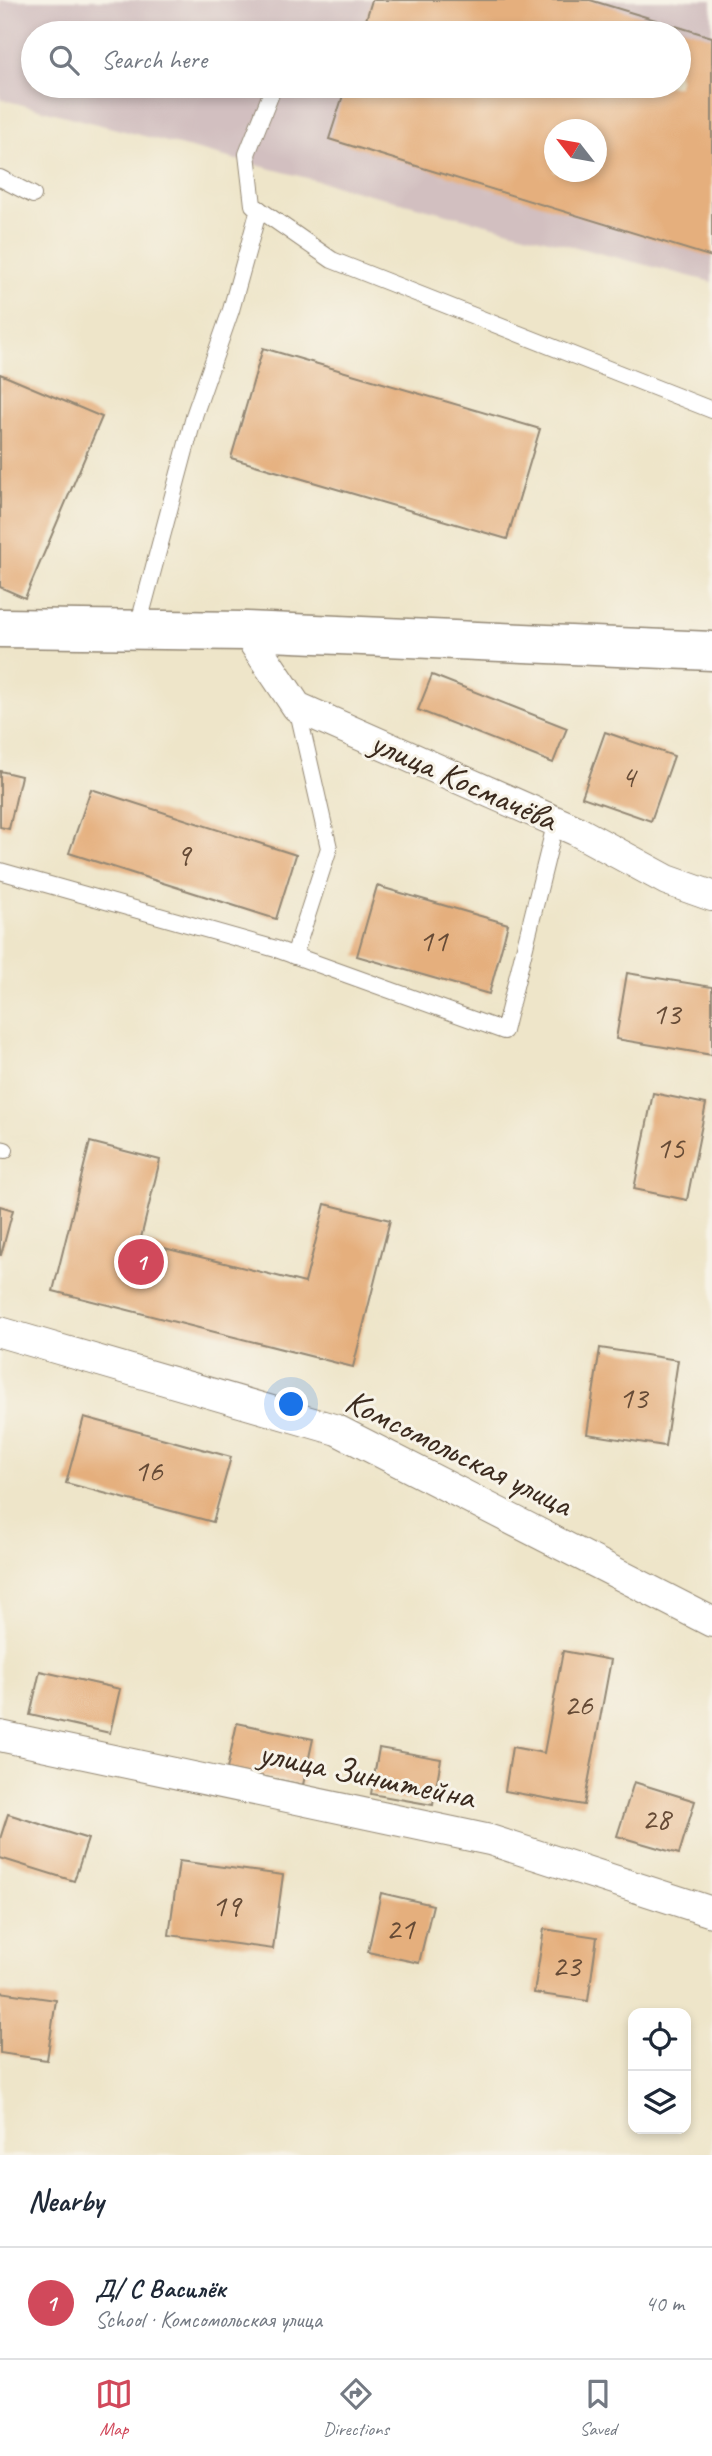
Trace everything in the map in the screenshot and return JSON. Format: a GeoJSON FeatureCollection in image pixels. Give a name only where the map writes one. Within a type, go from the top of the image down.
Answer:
{"type":"FeatureCollection","features":[{"type":"Feature","properties":{"kind":"main road"},"geometry":{"type":"LineString","coordinates":[[0,628],[246,631],[712,651]]}},
{"type":"Feature","properties":{"kind":"street"},"geometry":{"type":"LineString","coordinates":[[246,631],[296,707]]}},
{"type":"Feature","properties":{"kind":"street","name":"улица Космачёва"},"geometry":{"type":"LineString","coordinates":[[296,707],[555,821],[667,880],[712,895]]}},
{"type":"Feature","properties":{"kind":"street","name":"Комсомольская улица"},"geometry":{"type":"LineString","coordinates":[[0,1332],[337,1430],[712,1622]]}},
{"type":"Feature","properties":{"kind":"street","name":"улица Зинштейна"},"geometry":{"type":"LineString","coordinates":[[0,1736],[491,1840],[712,1912]]}},
{"type":"Feature","properties":{"kind":"lane"},"geometry":{"type":"LineString","coordinates":[[269,98],[247,154],[253,205],[332,260],[712,410]]}},
{"type":"Feature","properties":{"kind":"lane"},"geometry":{"type":"LineString","coordinates":[[0,178],[33,195]]}},
{"type":"Feature","properties":{"kind":"lane"},"geometry":{"type":"LineString","coordinates":[[137,630],[195,413],[231,310],[259,209]]}},
{"type":"Feature","properties":{"kind":"lane"},"geometry":{"type":"LineString","coordinates":[[294,956],[329,848],[296,707]]}},
{"type":"Feature","properties":{"kind":"lane"},"geometry":{"type":"LineString","coordinates":[[0,872],[294,956],[504,1031],[555,821]]}},
{"type":"Feature","properties":{"kind":"shaded area"},"geometry":{"type":"Polygon","coordinates":[[[0,0],[712,0],[712,282],[0,99],[0,0]]]}},
{"type":"Feature","properties":{"kind":"building"},"geometry":{"type":"Polygon","coordinates":[[[372,0],[590,0],[659,21],[366,21],[372,0]]]}},
{"type":"Feature","properties":{"kind":"building"},"geometry":{"type":"Polygon","coordinates":[[[691,31],[712,37],[712,257],[329,139],[342,98],[691,98],[691,31]]]}},
{"type":"Feature","properties":{"kind":"building"},"geometry":{"type":"Polygon","coordinates":[[[263,348],[540,429],[507,539],[231,458],[263,348]]]}},
{"type":"Feature","properties":{"kind":"building"},"geometry":{"type":"Polygon","coordinates":[[[0,374],[102,417],[25,598],[0,587],[0,374]]]}},
{"type":"Feature","properties":{"kind":"building"},"geometry":{"type":"Polygon","coordinates":[[[432,675],[567,728],[553,763],[418,710],[432,675]]]}},
{"type":"Feature","properties":{"kind":"building"},"geometry":{"type":"Polygon","coordinates":[[[605,732],[674,756],[651,821],[582,797],[605,732]]]}},
{"type":"Feature","properties":{"kind":"building"},"geometry":{"type":"Polygon","coordinates":[[[0,771],[21,776],[9,829],[0,827],[0,771]]]}},
{"type":"Feature","properties":{"kind":"building"},"geometry":{"type":"Polygon","coordinates":[[[91,789],[296,855],[276,919],[69,853],[91,789]]]}},
{"type":"Feature","properties":{"kind":"building"},"geometry":{"type":"Polygon","coordinates":[[[377,886],[508,924],[489,994],[357,956],[377,886]]]}},
{"type":"Feature","properties":{"kind":"building"},"geometry":{"type":"Polygon","coordinates":[[[627,973],[712,987],[712,1055],[616,1039],[627,973]]]}},
{"type":"Feature","properties":{"kind":"building"},"geometry":{"type":"Polygon","coordinates":[[[653,1093],[706,1104],[687,1200],[634,1189],[653,1093]]]}},
{"type":"Feature","properties":{"kind":"building"},"geometry":{"type":"Polygon","coordinates":[[[90,1142],[160,1160],[140,1242],[305,1283],[325,1204],[390,1220],[353,1367],[53,1291],[90,1142]]]}},
{"type":"Feature","properties":{"kind":"building"},"geometry":{"type":"Polygon","coordinates":[[[0,1206],[13,1210],[1,1255],[0,1255],[0,1206]]]}},
{"type":"Feature","properties":{"kind":"building"},"geometry":{"type":"Polygon","coordinates":[[[600,1348],[678,1360],[665,1446],[587,1434],[600,1348]]]}},
{"type":"Feature","properties":{"kind":"building"},"geometry":{"type":"Polygon","coordinates":[[[84,1417],[231,1457],[213,1522],[66,1483],[84,1417]]]}},
{"type":"Feature","properties":{"kind":"building"},"geometry":{"type":"Polygon","coordinates":[[[563,1651],[611,1660],[584,1805],[505,1791],[512,1747],[544,1753],[563,1651]]]}},
{"type":"Feature","properties":{"kind":"building"},"geometry":{"type":"Polygon","coordinates":[[[40,1671],[120,1689],[110,1733],[30,1715],[40,1671]]]}},
{"type":"Feature","properties":{"kind":"building"},"geometry":{"type":"Polygon","coordinates":[[[237,1723],[313,1739],[303,1785],[227,1769],[237,1723]]]}},
{"type":"Feature","properties":{"kind":"building"},"geometry":{"type":"Polygon","coordinates":[[[379,1748],[441,1759],[433,1805],[371,1794],[379,1748]]]}},
{"type":"Feature","properties":{"kind":"building"},"geometry":{"type":"Polygon","coordinates":[[[634,1782],[695,1801],[679,1854],[617,1836],[634,1782]]]}},
{"type":"Feature","properties":{"kind":"building"},"geometry":{"type":"Polygon","coordinates":[[[8,1814],[88,1839],[74,1881],[0,1858],[0,1839],[8,1814]]]}},
{"type":"Feature","properties":{"kind":"building"},"geometry":{"type":"Polygon","coordinates":[[[179,1861],[283,1875],[273,1949],[169,1935],[179,1861]]]}},
{"type":"Feature","properties":{"kind":"building"},"geometry":{"type":"Polygon","coordinates":[[[381,1893],[433,1905],[419,1963],[368,1952],[381,1893]]]}},
{"type":"Feature","properties":{"kind":"building"},"geometry":{"type":"Polygon","coordinates":[[[544,1929],[597,1937],[588,2001],[534,1993],[544,1929]]]}},
{"type":"Feature","properties":{"kind":"building"},"geometry":{"type":"Polygon","coordinates":[[[0,1992],[56,2000],[47,2060],[0,2053],[0,1992]]]}},
{"type":"Feature","properties":{"kind":"place","name":"Д/ С Василёк"},"geometry":{"type":"Point","coordinates":[141,1262]}}]}
